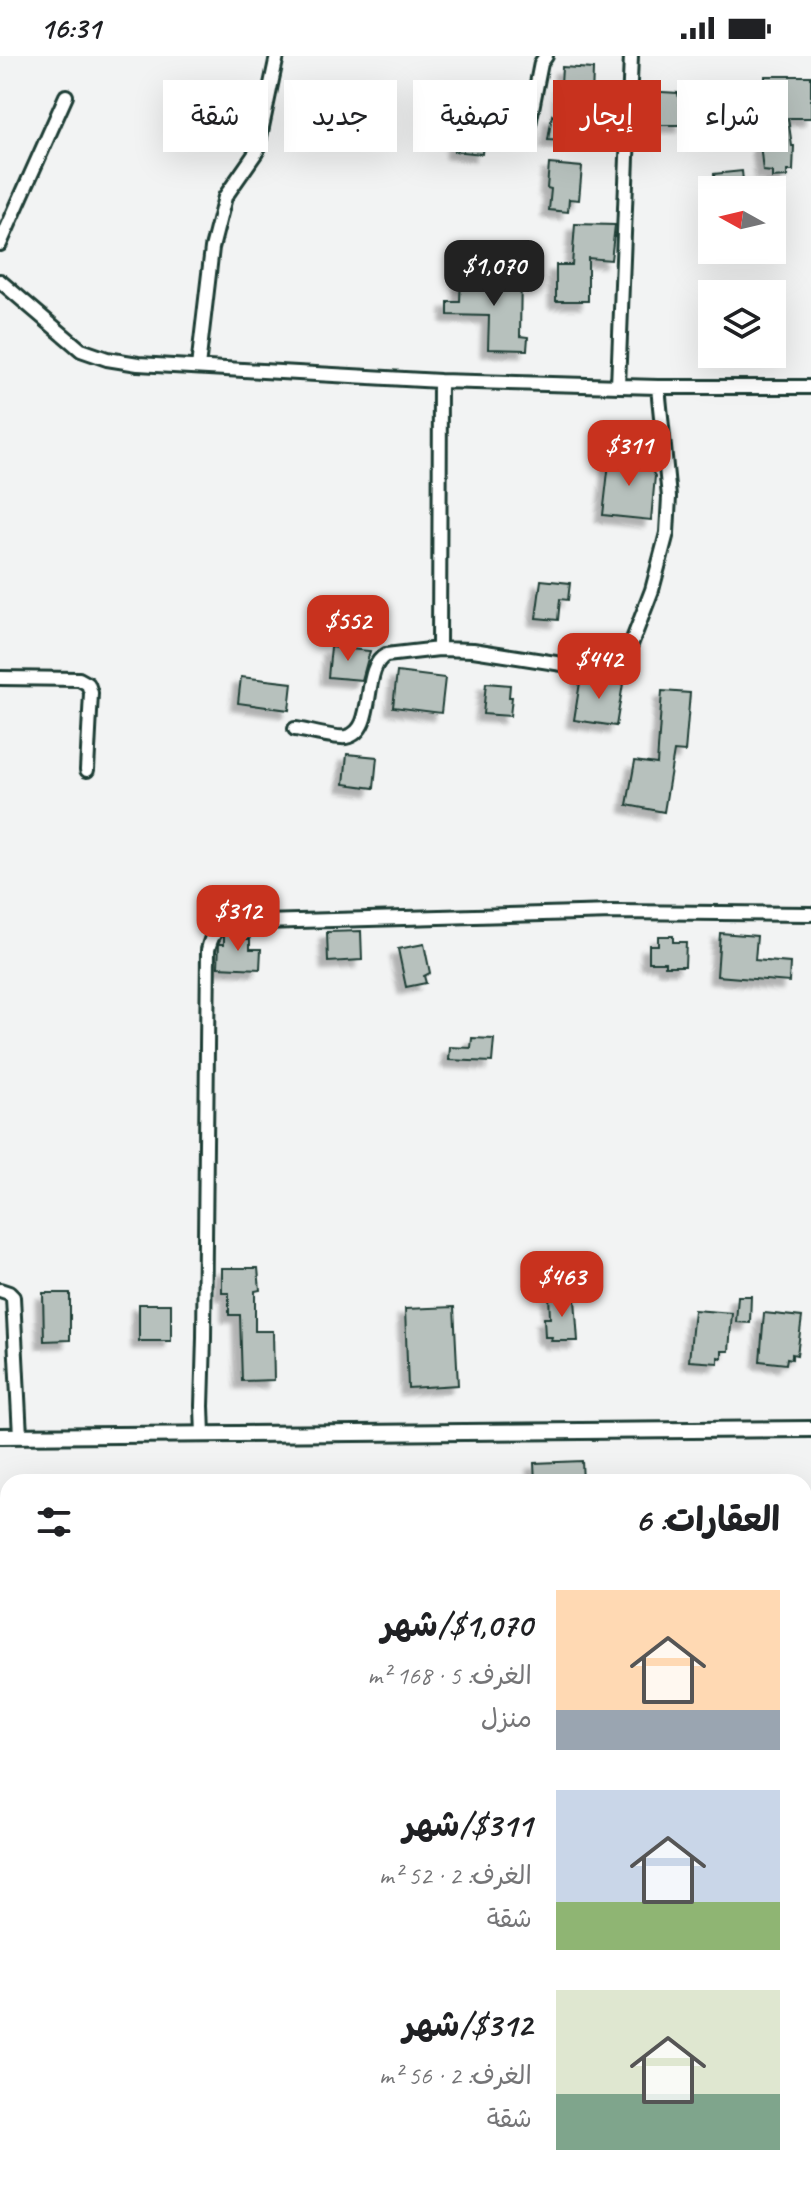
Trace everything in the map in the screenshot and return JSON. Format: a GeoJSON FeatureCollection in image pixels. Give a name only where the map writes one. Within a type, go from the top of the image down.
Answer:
{"type":"FeatureCollection","features":[{"type":"Feature","properties":{"kind":"street"},"geometry":{"type":"LineString","coordinates":[[198,367],[212,248],[225,197],[257,151],[277,56]]}},
{"type":"Feature","properties":{"kind":"street"},"geometry":{"type":"LineString","coordinates":[[537,83],[541,63],[546,56]]}},
{"type":"Feature","properties":{"kind":"street"},"geometry":{"type":"LineString","coordinates":[[618,386],[631,56]]}},
{"type":"Feature","properties":{"kind":"street"},"geometry":{"type":"LineString","coordinates":[[0,244],[66,96]]}},
{"type":"Feature","properties":{"kind":"street"},"geometry":{"type":"LineString","coordinates":[[0,281],[81,350],[107,359],[138,364],[440,381],[658,387],[811,387]]}},
{"type":"Feature","properties":{"kind":"street"},"geometry":{"type":"LineString","coordinates":[[439,649],[440,381]]}},
{"type":"Feature","properties":{"kind":"street"},"geometry":{"type":"LineString","coordinates":[[295,729],[346,737],[358,730],[364,717],[374,667],[379,658],[386,655],[439,649],[473,650],[607,671],[619,667],[627,655],[652,590],[667,533],[669,497],[658,387]]}},
{"type":"Feature","properties":{"kind":"street"},"geometry":{"type":"LineString","coordinates":[[0,678],[79,679],[88,684],[91,693],[87,770]]}},
{"type":"Feature","properties":{"kind":"street"},"geometry":{"type":"LineString","coordinates":[[203,1435],[206,1004],[208,950],[215,932],[229,923],[613,912],[811,914]]}},
{"type":"Feature","properties":{"kind":"street"},"geometry":{"type":"LineString","coordinates":[[0,1290],[13,1297],[20,1436]]}},
{"type":"Feature","properties":{"kind":"street"},"geometry":{"type":"LineString","coordinates":[[0,1436],[811,1429]]}},
{"type":"Feature","properties":{"kind":"building"},"geometry":{"type":"Polygon","coordinates":[[[562,67],[593,69],[593,80],[561,80],[562,67]]]}},
{"type":"Feature","properties":{"kind":"building"},"geometry":{"type":"Polygon","coordinates":[[[765,76],[811,76],[811,118],[788,118],[788,80],[765,80],[765,76]]]}},
{"type":"Feature","properties":{"kind":"building"},"geometry":{"type":"Polygon","coordinates":[[[661,92],[677,93],[677,125],[661,125],[661,92]]]}},
{"type":"Feature","properties":{"kind":"building"},"geometry":{"type":"Polygon","coordinates":[[[553,116],[553,140],[548,140],[553,116]]]}},
{"type":"Feature","properties":{"kind":"building"},"geometry":{"type":"Polygon","coordinates":[[[788,118],[794,146],[793,171],[787,171],[786,177],[772,176],[772,172],[763,171],[761,152],[788,152],[788,118]]]}},
{"type":"Feature","properties":{"kind":"building"},"geometry":{"type":"Polygon","coordinates":[[[549,164],[582,167],[579,200],[569,199],[568,212],[549,210],[549,164]]]}},
{"type":"Feature","properties":{"kind":"building"},"geometry":{"type":"Polygon","coordinates":[[[742,171],[743,176],[714,176],[742,171]]]}},
{"type":"Feature","properties":{"kind":"building"},"geometry":{"type":"Polygon","coordinates":[[[575,224],[615,225],[611,260],[588,258],[588,301],[556,301],[556,265],[572,265],[575,224]]]}},
{"type":"Feature","properties":{"kind":"building"},"geometry":{"type":"Polygon","coordinates":[[[521,274],[520,336],[528,337],[527,350],[488,349],[489,316],[448,315],[448,302],[460,302],[461,275],[521,274]]]}},
{"type":"Feature","properties":{"kind":"building"},"geometry":{"type":"Polygon","coordinates":[[[610,454],[644,458],[655,476],[651,520],[603,515],[610,454]]]}},
{"type":"Feature","properties":{"kind":"building"},"geometry":{"type":"Polygon","coordinates":[[[541,580],[570,583],[568,600],[560,599],[558,620],[536,618],[541,580]]]}},
{"type":"Feature","properties":{"kind":"building"},"geometry":{"type":"Polygon","coordinates":[[[331,647],[370,651],[362,680],[328,677],[331,647]]]}},
{"type":"Feature","properties":{"kind":"building"},"geometry":{"type":"Polygon","coordinates":[[[397,672],[445,678],[441,713],[393,707],[397,672]]]}},
{"type":"Feature","properties":{"kind":"building"},"geometry":{"type":"Polygon","coordinates":[[[581,676],[606,680],[624,678],[616,726],[574,720],[581,676]]]}},
{"type":"Feature","properties":{"kind":"building"},"geometry":{"type":"Polygon","coordinates":[[[241,677],[292,683],[289,710],[238,703],[241,677]]]}},
{"type":"Feature","properties":{"kind":"building"},"geometry":{"type":"Polygon","coordinates":[[[486,683],[510,685],[510,716],[483,714],[486,683]]]}},
{"type":"Feature","properties":{"kind":"building"},"geometry":{"type":"Polygon","coordinates":[[[662,691],[690,693],[685,752],[674,751],[664,812],[627,805],[635,761],[657,764],[662,691]]]}},
{"type":"Feature","properties":{"kind":"building"},"geometry":{"type":"Polygon","coordinates":[[[347,754],[377,757],[374,788],[344,784],[347,754]]]}},
{"type":"Feature","properties":{"kind":"building"},"geometry":{"type":"Polygon","coordinates":[[[361,931],[362,960],[328,962],[327,932],[361,931]]]}},
{"type":"Feature","properties":{"kind":"building"},"geometry":{"type":"Polygon","coordinates":[[[241,932],[241,939],[250,939],[250,949],[261,949],[260,969],[218,967],[219,944],[224,944],[224,936],[241,932]]]}},
{"type":"Feature","properties":{"kind":"building"},"geometry":{"type":"Polygon","coordinates":[[[720,933],[757,936],[755,960],[790,963],[789,982],[717,976],[720,933]]]}},
{"type":"Feature","properties":{"kind":"building"},"geometry":{"type":"Polygon","coordinates":[[[658,936],[673,936],[673,942],[686,942],[685,966],[649,962],[649,945],[658,945],[658,936]]]}},
{"type":"Feature","properties":{"kind":"building"},"geometry":{"type":"Polygon","coordinates":[[[424,944],[430,973],[424,976],[426,983],[406,987],[398,949],[424,944]]]}},
{"type":"Feature","properties":{"kind":"building"},"geometry":{"type":"Polygon","coordinates":[[[472,1038],[494,1039],[492,1062],[449,1060],[450,1047],[471,1048],[472,1038]]]}},
{"type":"Feature","properties":{"kind":"building"},"geometry":{"type":"Polygon","coordinates":[[[222,1268],[258,1268],[260,1290],[255,1291],[255,1331],[273,1331],[274,1380],[242,1381],[240,1315],[229,1315],[229,1293],[222,1293],[222,1268]]]}},
{"type":"Feature","properties":{"kind":"building"},"geometry":{"type":"Polygon","coordinates":[[[43,1293],[70,1293],[70,1340],[44,1341],[43,1293]]]}},
{"type":"Feature","properties":{"kind":"building"},"geometry":{"type":"Polygon","coordinates":[[[565,1294],[567,1299],[575,1299],[578,1341],[551,1341],[552,1337],[545,1337],[544,1318],[550,1318],[549,1295],[565,1294]]]}},
{"type":"Feature","properties":{"kind":"building"},"geometry":{"type":"Polygon","coordinates":[[[738,1296],[751,1296],[750,1323],[736,1322],[738,1296]]]}},
{"type":"Feature","properties":{"kind":"building"},"geometry":{"type":"Polygon","coordinates":[[[139,1304],[171,1304],[171,1341],[139,1341],[139,1304]]]}},
{"type":"Feature","properties":{"kind":"building"},"geometry":{"type":"Polygon","coordinates":[[[454,1307],[458,1385],[408,1388],[405,1309],[454,1307]]]}},
{"type":"Feature","properties":{"kind":"building"},"geometry":{"type":"Polygon","coordinates":[[[694,1310],[732,1313],[729,1351],[722,1351],[718,1363],[689,1361],[694,1310]]]}},
{"type":"Feature","properties":{"kind":"building"},"geometry":{"type":"Polygon","coordinates":[[[764,1313],[802,1317],[797,1355],[787,1358],[786,1364],[760,1361],[764,1313]]]}},
{"type":"Feature","properties":{"kind":"building"},"geometry":{"type":"Polygon","coordinates":[[[582,1461],[583,1474],[535,1474],[534,1463],[582,1461]]]}}]}
